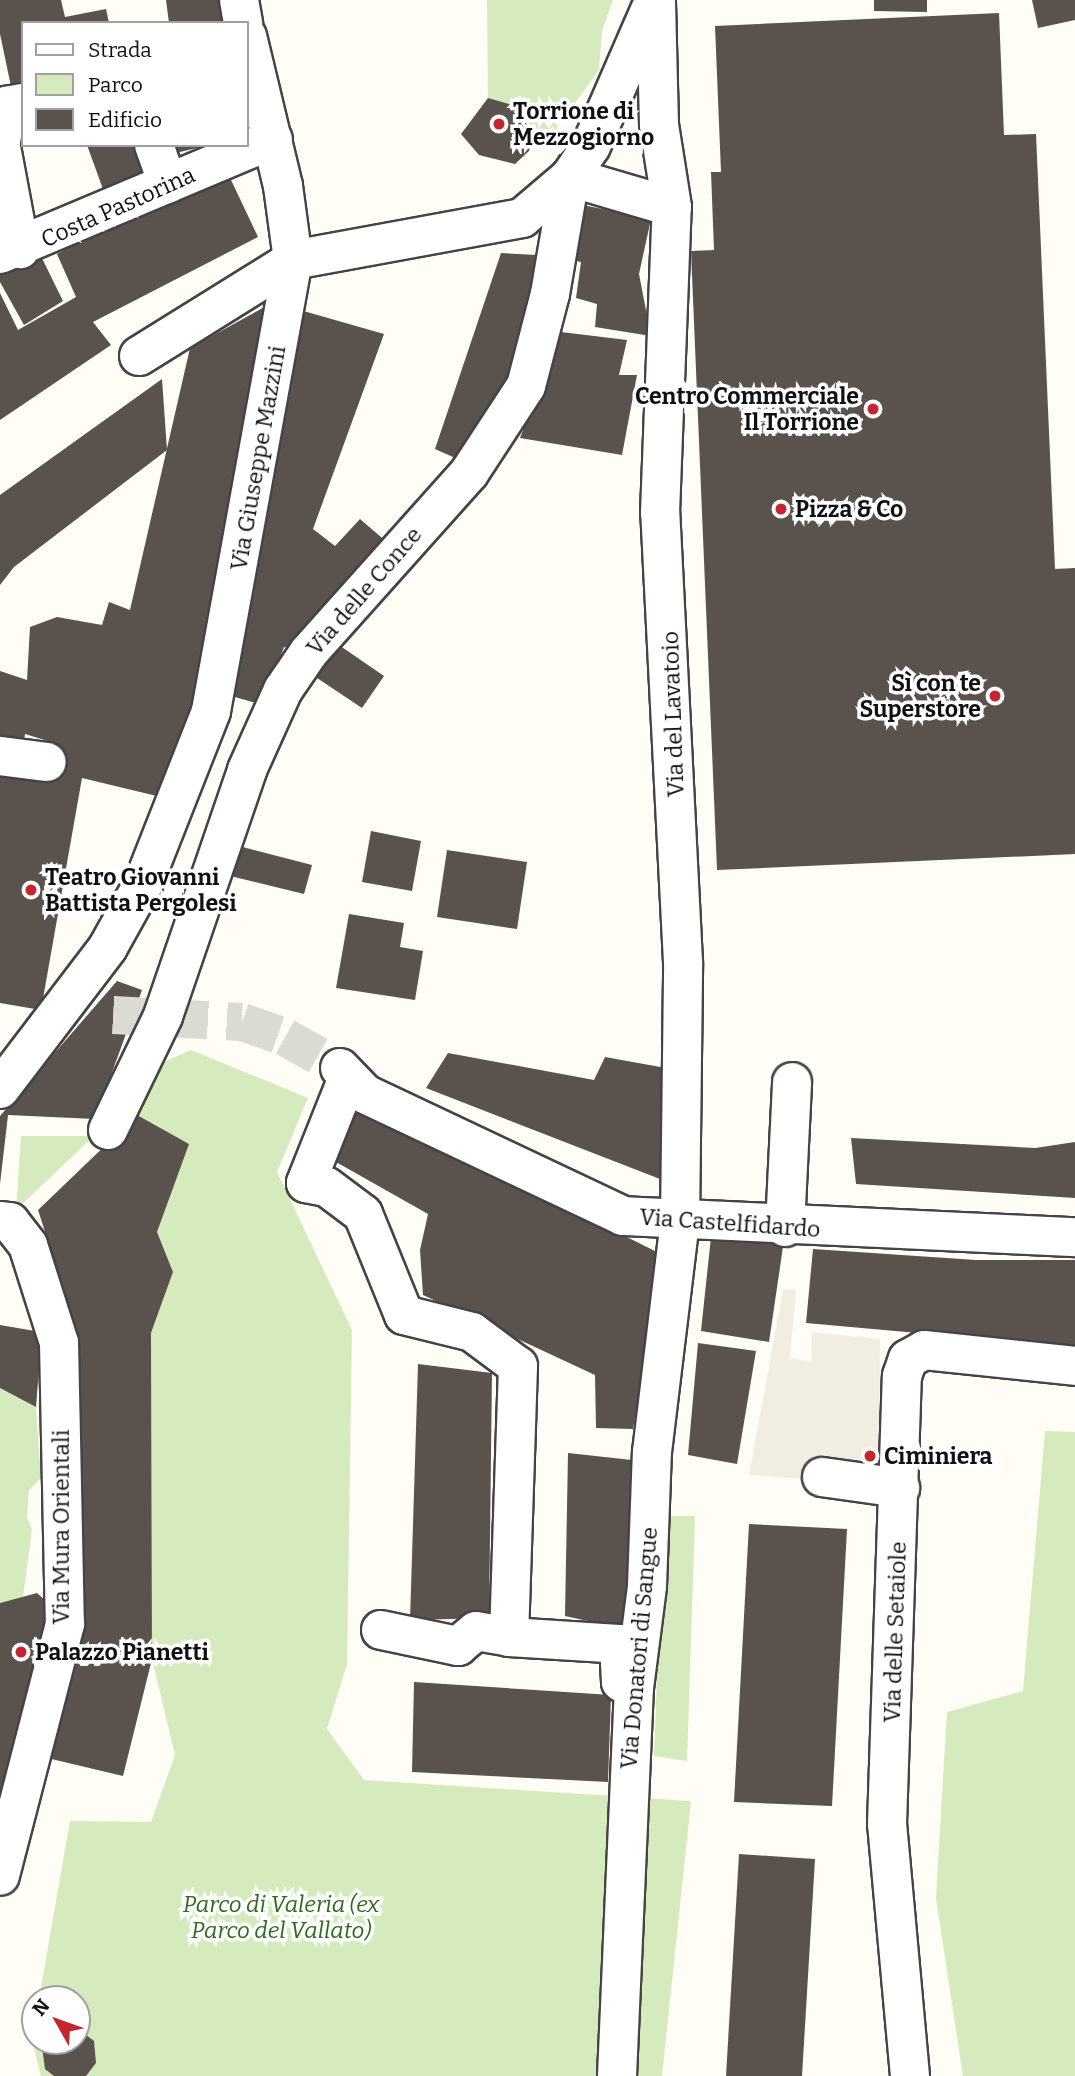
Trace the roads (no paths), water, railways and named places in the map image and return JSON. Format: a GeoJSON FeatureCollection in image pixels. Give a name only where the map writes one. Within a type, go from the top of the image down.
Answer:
{"type":"FeatureCollection","features":[{"type":"Feature","properties":{"kind":"street"},"geometry":{"type":"LineString","coordinates":[[139,356],[293,260],[522,218],[570,177],[603,124],[655,0]]}},
{"type":"Feature","properties":{"kind":"street","name":"Via del Lavatoio"},"geometry":{"type":"LineString","coordinates":[[655,0],[659,125],[672,207],[660,513],[683,962],[680,1222]]}},
{"type":"Feature","properties":{"kind":"street","name":"Via Giuseppe Mazzini"},"geometry":{"type":"LineString","coordinates":[[0,1089],[108,947],[143,884],[211,712],[293,260],[273,139],[248,41]]}},
{"type":"Feature","properties":{"kind":"street"},"geometry":{"type":"LineString","coordinates":[[10,95],[1,147],[10,252]]}},
{"type":"Feature","properties":{"kind":"street","name":"Costa Pastorina"},"geometry":{"type":"LineString","coordinates":[[10,252],[273,139]]}},
{"type":"Feature","properties":{"kind":"street"},"geometry":{"type":"LineString","coordinates":[[155,147],[168,184]]}},
{"type":"Feature","properties":{"kind":"street"},"geometry":{"type":"LineString","coordinates":[[570,177],[672,207]]}},
{"type":"Feature","properties":{"kind":"street","name":"Via delle Conce"},"geometry":{"type":"LineString","coordinates":[[108,1130],[163,1016],[247,770],[283,690],[309,652],[469,473],[526,386],[550,294],[570,177]]}},
{"type":"Feature","properties":{"kind":"street"},"geometry":{"type":"LineString","coordinates":[[0,756],[47,762]]}},
{"type":"Feature","properties":{"kind":"street","name":"Via Castelfidardo"},"geometry":{"type":"LineString","coordinates":[[510,1627],[518,1366],[472,1332],[404,1315],[363,1214],[327,1187],[306,1184],[344,1074],[365,1094],[623,1216],[680,1222],[785,1227],[1075,1237]]}},
{"type":"Feature","properties":{"kind":"street"},"geometry":{"type":"LineString","coordinates":[[785,1227],[792,1082]]}},
{"type":"Feature","properties":{"kind":"street","name":"Via Mura Orientali"},"geometry":{"type":"LineString","coordinates":[[0,1876],[65,1624],[59,1343],[28,1245],[5,1222]]}},
{"type":"Feature","properties":{"kind":"street","name":"Via Donatori di Sangue"},"geometry":{"type":"LineString","coordinates":[[617,2076],[634,1688],[647,1586],[652,1452],[680,1222]]}},
{"type":"Feature","properties":{"kind":"street","name":"Via delle Setaiole"},"geometry":{"type":"LineString","coordinates":[[910,2076],[887,1824],[902,1376],[908,1359],[924,1350],[1075,1366]]}},
{"type":"Feature","properties":{"kind":"street"},"geometry":{"type":"LineString","coordinates":[[822,1477],[900,1488]]}},
{"type":"Feature","properties":{"kind":"street"},"geometry":{"type":"LineString","coordinates":[[381,1630],[458,1646],[476,1631],[510,1627],[619,1644],[621,1682],[634,1688]]}},
{"type":"Feature","properties":{"kind":"tunnel"},"geometry":{"type":"LineString","coordinates":[[113,1015],[242,1022],[285,1037],[340,1068]]}},
{"type":"Feature","properties":{"kind":"place","name":"Torrione di Mezzogiorno"},"geometry":{"type":"Point","coordinates":[499,124]}},
{"type":"Feature","properties":{"kind":"place","name":"Centro Commerciale Il Torrione"},"geometry":{"type":"Point","coordinates":[873,409]}},
{"type":"Feature","properties":{"kind":"place","name":"Pizza & Co"},"geometry":{"type":"Point","coordinates":[781,509]}},
{"type":"Feature","properties":{"kind":"place","name":"Sì con te Superstore"},"geometry":{"type":"Point","coordinates":[995,696]}},
{"type":"Feature","properties":{"kind":"place","name":"Teatro Giovanni Battista Pergolesi"},"geometry":{"type":"Point","coordinates":[31,890]}},
{"type":"Feature","properties":{"kind":"place","name":"Ciminiera"},"geometry":{"type":"Point","coordinates":[870,1456]}},
{"type":"Feature","properties":{"kind":"place","name":"Palazzo Pianetti"},"geometry":{"type":"Point","coordinates":[21,1652]}},
{"type":"Feature","properties":{"kind":"park label","name":"Parco di Valeria (ex Parco del Vallato)"},"geometry":{"type":"Point","coordinates":[281,1917]}}]}
